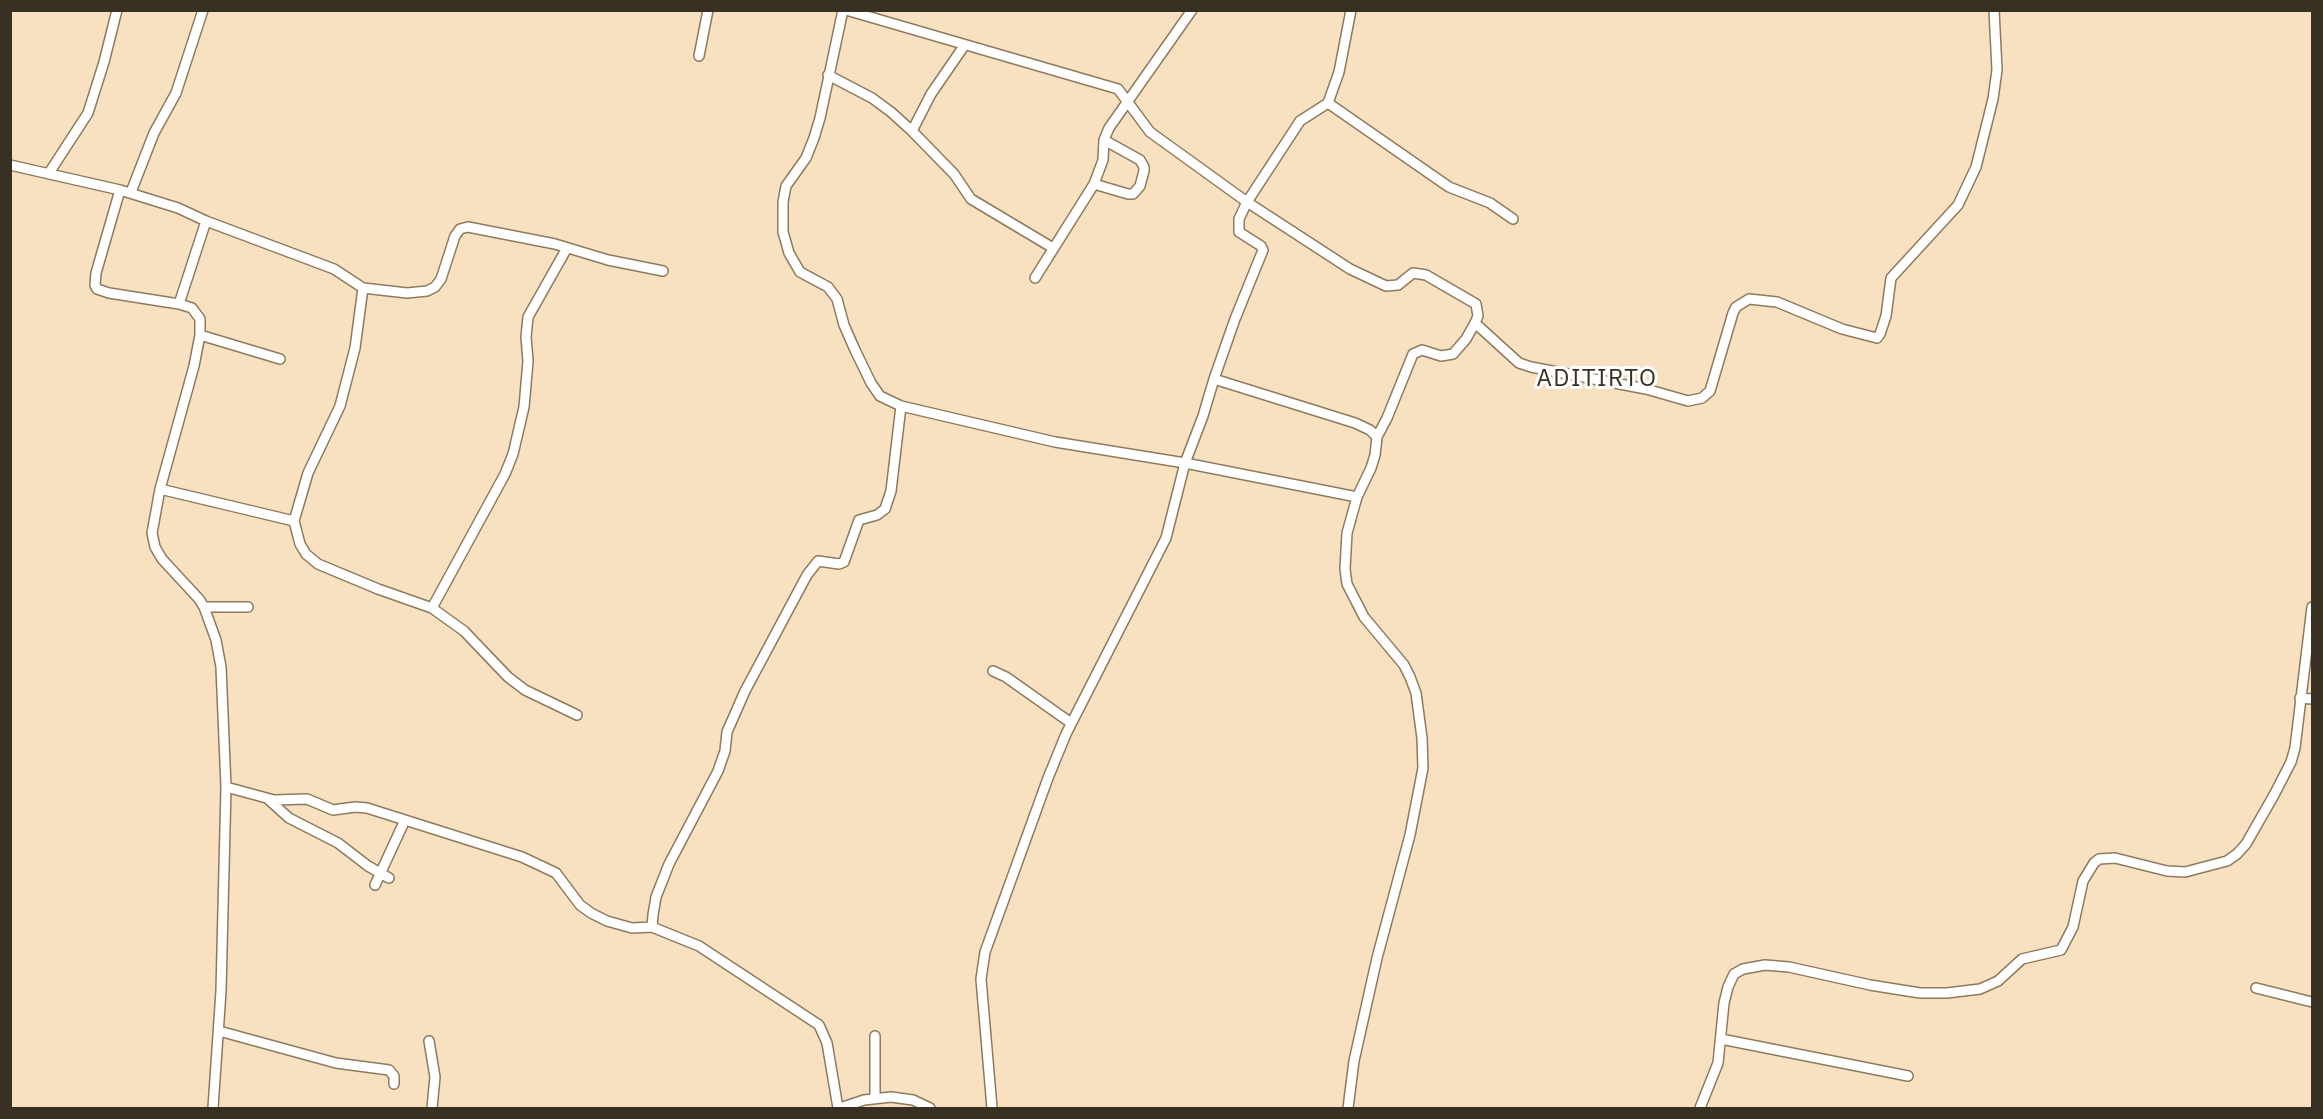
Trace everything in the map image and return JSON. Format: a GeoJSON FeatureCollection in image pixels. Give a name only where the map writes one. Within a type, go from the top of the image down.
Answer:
{"type":"FeatureCollection","features":[{"type":"Feature","properties":{"kind":"street"},"geometry":{"type":"LineString","coordinates":[[49,173],[88,113],[117,10]]}},
{"type":"Feature","properties":{"kind":"street"},"geometry":{"type":"LineString","coordinates":[[699,56],[708,10]]}},
{"type":"Feature","properties":{"kind":"street"},"geometry":{"type":"LineString","coordinates":[[1348,1108],[1354,1061],[1377,958],[1410,835],[1423,768],[1419,711],[1410,677],[1404,665],[1364,616],[1347,584],[1345,569],[1347,533],[1357,497],[1371,468],[1377,437],[1413,354],[1422,350],[1445,356],[1453,354],[1466,339],[1475,323],[1478,316],[1476,304],[1420,273],[1413,273],[1392,287],[1380,284],[1350,269],[1247,202],[1150,132],[1118,89],[844,10],[814,138],[806,158],[786,186],[783,202],[783,232],[789,253],[800,272],[828,287],[837,299],[844,325],[871,383],[880,396],[901,406],[1055,442],[1185,463],[1357,497]]}},
{"type":"Feature","properties":{"kind":"street"},"geometry":{"type":"LineString","coordinates":[[1035,278],[1095,184],[1105,153],[1104,140],[1109,128],[1192,10]]}},
{"type":"Feature","properties":{"kind":"street"},"geometry":{"type":"LineString","coordinates":[[992,1108],[991,1078],[983,1026],[981,979],[983,960],[1048,778],[1071,723],[1159,554],[1170,527],[1185,463],[1235,318],[1262,256],[1261,246],[1239,231],[1239,219],[1247,202],[1300,122],[1328,103],[1339,72],[1351,10]]}},
{"type":"Feature","properties":{"kind":"street"},"geometry":{"type":"LineString","coordinates":[[1475,323],[1519,363],[1646,389],[1688,401],[1702,398],[1710,391],[1732,313],[1740,304],[1749,299],[1777,302],[1833,326],[1877,338],[1886,316],[1891,278],[1958,205],[1976,167],[1991,108],[1997,70],[1994,10]]}},
{"type":"Feature","properties":{"kind":"street"},"geometry":{"type":"LineString","coordinates":[[131,192],[154,133],[176,93],[201,11]]}},
{"type":"Feature","properties":{"kind":"street"},"geometry":{"type":"LineString","coordinates":[[912,131],[941,78],[964,46]]}},
{"type":"Feature","properties":{"kind":"street"},"geometry":{"type":"LineString","coordinates":[[828,75],[872,98],[891,112],[954,174],[971,199],[1053,248]]}},
{"type":"Feature","properties":{"kind":"street"},"geometry":{"type":"LineString","coordinates":[[1328,103],[1449,187],[1490,203],[1513,219]]}},
{"type":"Feature","properties":{"kind":"street"},"geometry":{"type":"LineString","coordinates":[[1095,184],[1133,194],[1140,186],[1144,171],[1140,160],[1104,140]]}},
{"type":"Feature","properties":{"kind":"street"},"geometry":{"type":"LineString","coordinates":[[10,165],[131,192],[178,208],[206,221],[334,268],[363,288],[407,292],[427,291],[435,287],[441,279],[455,236],[460,229],[468,227],[663,271]]}},
{"type":"Feature","properties":{"kind":"street"},"geometry":{"type":"LineString","coordinates":[[120,190],[96,273],[95,285],[98,289],[109,293],[179,304],[192,308],[198,315],[200,335],[153,521],[154,547],[162,559],[200,599],[216,640],[221,667],[226,787],[219,1031],[213,1108]]}},
{"type":"Feature","properties":{"kind":"street"},"geometry":{"type":"LineString","coordinates":[[179,304],[206,221]]}},
{"type":"Feature","properties":{"kind":"street"},"geometry":{"type":"LineString","coordinates":[[432,608],[505,474],[513,454],[524,407],[528,361],[526,337],[528,317],[567,248]]}},
{"type":"Feature","properties":{"kind":"street"},"geometry":{"type":"LineString","coordinates":[[363,288],[355,348],[340,406],[308,473],[294,521],[300,544],[306,554],[323,567],[378,590],[432,608],[464,631],[508,677],[525,690],[577,715]]}},
{"type":"Feature","properties":{"kind":"street"},"geometry":{"type":"LineString","coordinates":[[200,335],[280,359]]}},
{"type":"Feature","properties":{"kind":"street"},"geometry":{"type":"LineString","coordinates":[[1214,379],[1355,423],[1370,430],[1377,437]]}},
{"type":"Feature","properties":{"kind":"street"},"geometry":{"type":"LineString","coordinates":[[652,927],[654,904],[669,864],[718,771],[725,751],[727,732],[745,691],[807,575],[818,561],[839,564],[844,562],[860,520],[877,515],[885,509],[891,491],[901,406]]}},
{"type":"Feature","properties":{"kind":"street"},"geometry":{"type":"LineString","coordinates":[[160,489],[294,521]]}},
{"type":"Feature","properties":{"kind":"street"},"geometry":{"type":"LineString","coordinates":[[204,607],[248,607]]}},
{"type":"Feature","properties":{"kind":"street"},"geometry":{"type":"LineString","coordinates":[[1700,1108],[1718,1063],[1724,1003],[1728,987],[1734,974],[1743,969],[1765,965],[1789,967],[1870,985],[1920,993],[1947,993],[1980,988],[1998,981],[2022,959],[2061,950],[2073,927],[2083,881],[2099,859],[2115,858],[2167,871],[2185,872],[2227,861],[2237,854],[2246,844],[2284,779],[2295,748],[2313,607]]}},
{"type":"Feature","properties":{"kind":"street"},"geometry":{"type":"LineString","coordinates":[[993,671],[1006,677],[1071,723]]}},
{"type":"Feature","properties":{"kind":"street"},"geometry":{"type":"LineString","coordinates":[[2300,698],[2313,699]]}},
{"type":"Feature","properties":{"kind":"street"},"geometry":{"type":"LineString","coordinates":[[226,787],[267,799],[284,801],[308,799],[333,810],[363,807],[522,857],[550,869],[556,873],[580,905],[607,921],[632,928],[652,927],[699,946],[819,1025],[827,1043],[839,1108],[875,1097],[913,1100],[930,1108]]}},
{"type":"Feature","properties":{"kind":"street"},"geometry":{"type":"LineString","coordinates":[[267,799],[289,818],[351,851],[385,876]]}},
{"type":"Feature","properties":{"kind":"street"},"geometry":{"type":"LineString","coordinates":[[375,885],[385,876],[405,820]]}},
{"type":"Feature","properties":{"kind":"street"},"geometry":{"type":"LineString","coordinates":[[2256,988],[2313,1002]]}},
{"type":"Feature","properties":{"kind":"street"},"geometry":{"type":"LineString","coordinates":[[219,1031],[336,1063],[389,1070],[394,1076],[394,1084]]}},
{"type":"Feature","properties":{"kind":"street"},"geometry":{"type":"LineString","coordinates":[[875,1036],[875,1097]]}},
{"type":"Feature","properties":{"kind":"street"},"geometry":{"type":"LineString","coordinates":[[1721,1039],[1908,1077]]}},
{"type":"Feature","properties":{"kind":"street"},"geometry":{"type":"LineString","coordinates":[[429,1041],[434,1071],[432,1108]]}},
{"type":"Feature","properties":{"kind":"district","name":"ADITIRTO"},"geometry":{"type":"Point","coordinates":[1597,379]}}]}
